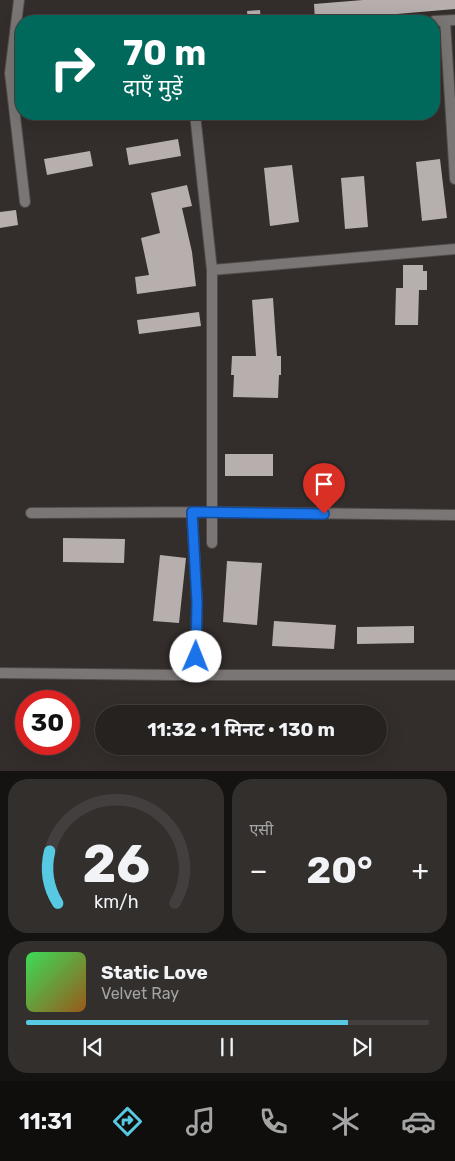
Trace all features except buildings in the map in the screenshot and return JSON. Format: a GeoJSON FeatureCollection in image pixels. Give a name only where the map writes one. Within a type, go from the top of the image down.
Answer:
{"type":"FeatureCollection","features":[{"type":"Feature","properties":{"kind":"street"},"geometry":{"type":"LineString","coordinates":[[17,15],[19,0]]}},
{"type":"Feature","properties":{"kind":"street"},"geometry":{"type":"LineString","coordinates":[[450,21],[455,179]]}},
{"type":"Feature","properties":{"kind":"street"},"geometry":{"type":"LineString","coordinates":[[15,32],[10,73],[15,116]]}},
{"type":"Feature","properties":{"kind":"street"},"geometry":{"type":"LineString","coordinates":[[15,120],[25,202]]}},
{"type":"Feature","properties":{"kind":"street"},"geometry":{"type":"LineString","coordinates":[[196,120],[212,270],[212,543]]}},
{"type":"Feature","properties":{"kind":"street"},"geometry":{"type":"LineString","coordinates":[[212,270],[455,249]]}},
{"type":"Feature","properties":{"kind":"street"},"geometry":{"type":"LineString","coordinates":[[192,512],[197,602],[195,675]]}},
{"type":"Feature","properties":{"kind":"street"},"geometry":{"type":"LineString","coordinates":[[30,513],[212,512],[455,515]]}},
{"type":"Feature","properties":{"kind":"street"},"geometry":{"type":"LineString","coordinates":[[0,673],[455,675]]}},
{"type":"Feature","properties":{"kind":"route"},"geometry":{"type":"LineString","coordinates":[[196,657],[197,602],[192,512],[324,514]]}}]}
